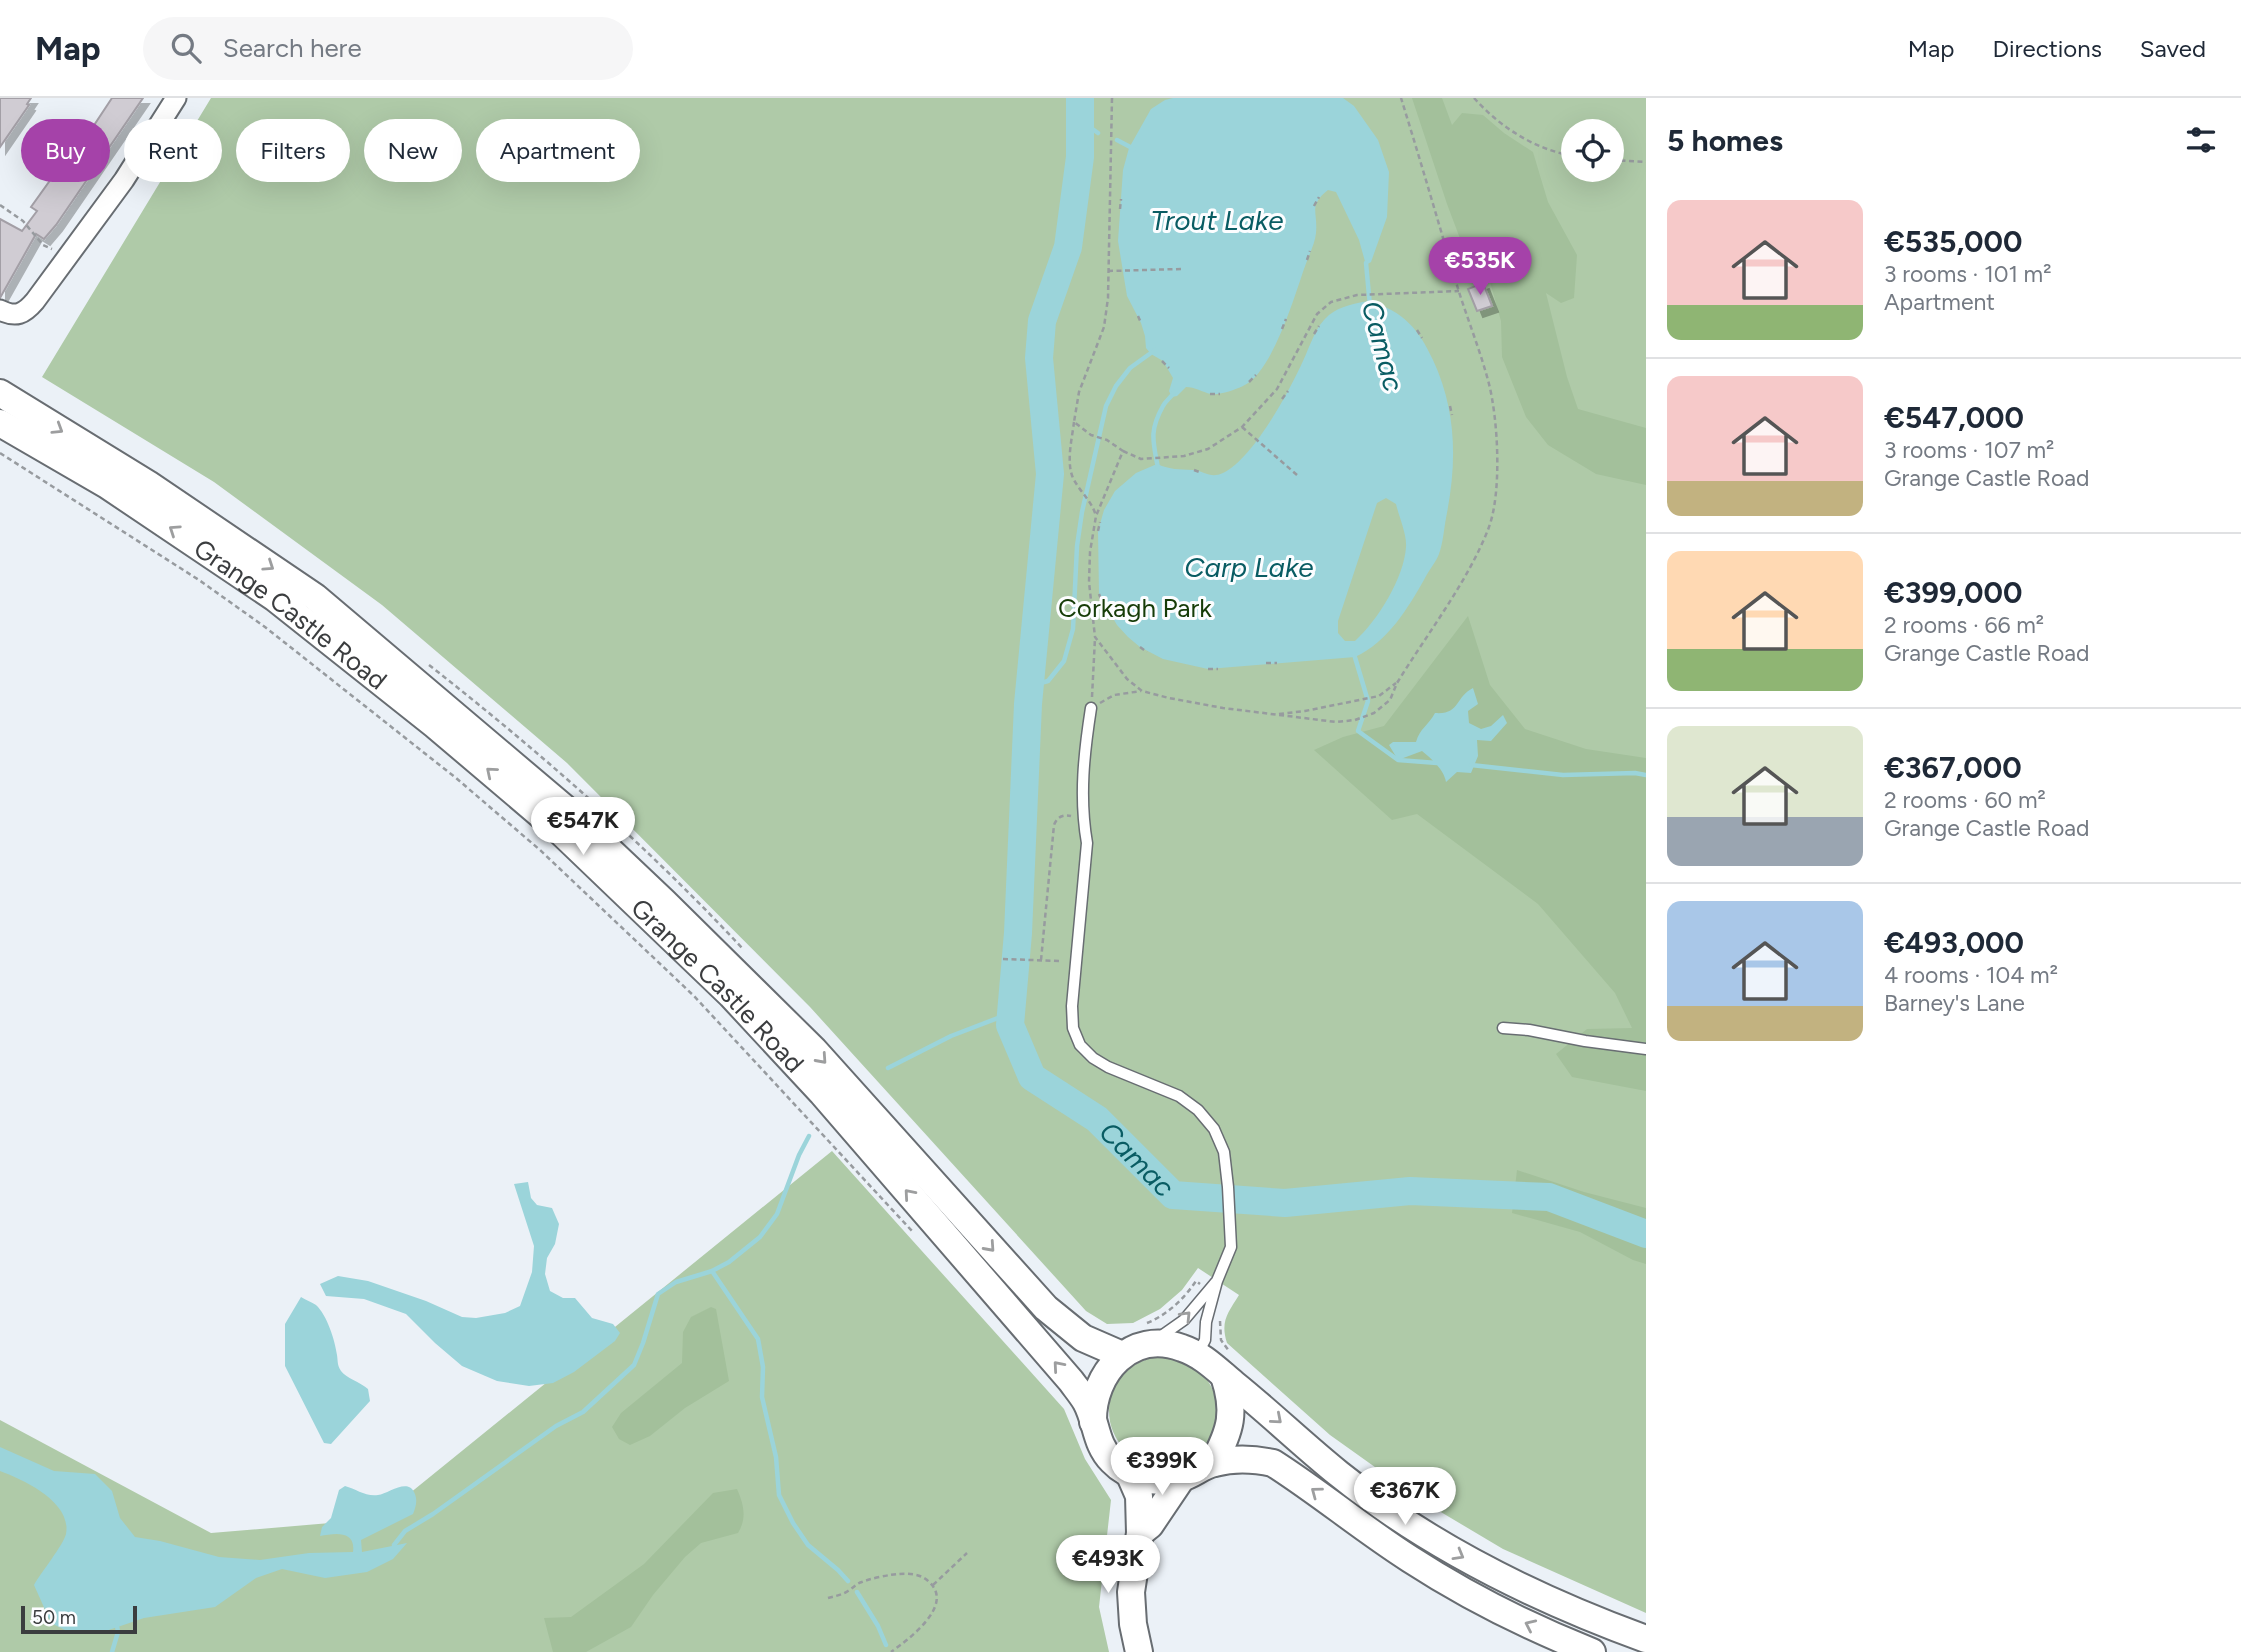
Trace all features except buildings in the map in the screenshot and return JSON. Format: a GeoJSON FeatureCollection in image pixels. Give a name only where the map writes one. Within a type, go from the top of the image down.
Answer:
{"type":"FeatureCollection","features":[{"type":"Feature","properties":{"kind":"main road","name":"Grange Castle Road"},"geometry":{"type":"LineString","coordinates":[[0,393],[148,484],[315,597],[569,812],[814,1050],[1046,1308],[1083,1338],[1122,1355]]}},
{"type":"Feature","properties":{"kind":"main road","name":"Grange Castle Road"},"geometry":{"type":"LineString","coordinates":[[0,423],[107,485],[275,598],[435,725],[561,832],[731,995],[822,1093],[1071,1381],[1087,1404],[1100,1444],[1112,1461],[1129,1474]]}},
{"type":"Feature","properties":{"kind":"main road"},"geometry":{"type":"LineString","coordinates":[[1093,1423],[1093,1404],[1099,1385],[1108,1368],[1122,1355],[1149,1344],[1181,1347],[1210,1363],[1226,1363],[1340,1475],[1427,1536],[1495,1574],[1597,1621],[1646,1639]]}},
{"type":"Feature","properties":{"kind":"main road"},"geometry":{"type":"LineString","coordinates":[[1213,1463],[1229,1430],[1232,1410],[1226,1363]]}},
{"type":"Feature","properties":{"kind":"main road"},"geometry":{"type":"LineString","coordinates":[[1129,1474],[1165,1481],[1181,1479],[1213,1463],[1252,1459],[1273,1463],[1410,1559],[1494,1606],[1592,1652]]}},
{"type":"Feature","properties":{"kind":"main road"},"geometry":{"type":"LineString","coordinates":[[1129,1474],[1139,1496],[1140,1533],[1131,1592],[1133,1624],[1139,1652]]}},
{"type":"Feature","properties":{"kind":"main road"},"geometry":{"type":"LineString","coordinates":[[1140,1533],[1150,1525],[1181,1479]]}},
{"type":"Feature","properties":{"kind":"street"},"geometry":{"type":"LineString","coordinates":[[0,310],[18,315],[25,312],[130,172],[176,98]]}},
{"type":"Feature","properties":{"kind":"lane"},"geometry":{"type":"LineString","coordinates":[[1091,708],[1084,755],[1082,817],[1087,843],[1072,1006],[1073,1028],[1080,1045],[1093,1058],[1108,1067],[1179,1096],[1198,1110],[1214,1129],[1224,1152],[1231,1247],[1217,1281],[1206,1322],[1205,1340],[1196,1355]]}},
{"type":"Feature","properties":{"kind":"lane"},"geometry":{"type":"LineString","coordinates":[[1503,1028],[1646,1049]]}},
{"type":"Feature","properties":{"kind":"lane"},"geometry":{"type":"LineString","coordinates":[[1149,1344],[1184,1320],[1217,1281]]}},
{"type":"Feature","properties":{"kind":"path"},"geometry":{"type":"LineString","coordinates":[[1096,516],[1092,504],[1073,478],[1070,467],[1079,392],[1104,327],[1108,298],[1112,98]]}},
{"type":"Feature","properties":{"kind":"path"},"geometry":{"type":"LineString","coordinates":[[1091,708],[1114,695],[1142,691],[1272,715],[1336,722],[1355,720],[1374,713],[1390,699],[1397,683],[1468,570],[1489,525],[1496,495],[1494,410],[1489,384],[1402,98]]}},
{"type":"Feature","properties":{"kind":"path"},"geometry":{"type":"LineString","coordinates":[[1474,98],[1503,126],[1533,144],[1561,152]]}},
{"type":"Feature","properties":{"kind":"path"},"geometry":{"type":"LineString","coordinates":[[1624,161],[1646,162]]}},
{"type":"Feature","properties":{"kind":"path"},"geometry":{"type":"LineString","coordinates":[[1314,206],[1319,197]]}},
{"type":"Feature","properties":{"kind":"path"},"geometry":{"type":"LineString","coordinates":[[1120,209],[1121,199]]}},
{"type":"Feature","properties":{"kind":"path"},"geometry":{"type":"LineString","coordinates":[[0,205],[23,221],[43,245],[68,257]]}},
{"type":"Feature","properties":{"kind":"path"},"geometry":{"type":"LineString","coordinates":[[1307,260],[1310,251]]}},
{"type":"Feature","properties":{"kind":"path"},"geometry":{"type":"LineString","coordinates":[[1108,271],[1181,268]]}},
{"type":"Feature","properties":{"kind":"path"},"geometry":{"type":"LineString","coordinates":[[1074,422],[1091,435],[1107,440],[1140,459],[1165,458],[1208,449],[1242,427],[1276,389],[1317,314],[1331,302],[1357,295],[1459,291]]}},
{"type":"Feature","properties":{"kind":"path"},"geometry":{"type":"LineString","coordinates":[[1138,316],[1141,323]]}},
{"type":"Feature","properties":{"kind":"path"},"geometry":{"type":"LineString","coordinates":[[1282,329],[1286,319]]}},
{"type":"Feature","properties":{"kind":"path"},"geometry":{"type":"LineString","coordinates":[[1314,334],[1319,326]]}},
{"type":"Feature","properties":{"kind":"path"},"geometry":{"type":"LineString","coordinates":[[1417,330],[1422,338]]}},
{"type":"Feature","properties":{"kind":"path"},"geometry":{"type":"LineString","coordinates":[[1163,360],[1169,368]]}},
{"type":"Feature","properties":{"kind":"path"},"geometry":{"type":"LineString","coordinates":[[1250,382],[1256,375]]}},
{"type":"Feature","properties":{"kind":"path"},"geometry":{"type":"LineString","coordinates":[[1282,399],[1288,391]]}},
{"type":"Feature","properties":{"kind":"path"},"geometry":{"type":"LineString","coordinates":[[1210,394],[1220,394]]}},
{"type":"Feature","properties":{"kind":"path"},"geometry":{"type":"LineString","coordinates":[[1450,406],[1452,415]]}},
{"type":"Feature","properties":{"kind":"path"},"geometry":{"type":"LineString","coordinates":[[1242,427],[1297,475]]}},
{"type":"Feature","properties":{"kind":"path"},"geometry":{"type":"LineString","coordinates":[[1091,708],[1096,637],[1089,572],[1090,552],[1096,516],[1124,451]]}},
{"type":"Feature","properties":{"kind":"path"},"geometry":{"type":"LineString","coordinates":[[0,453],[222,596],[467,787],[550,860],[694,996],[914,1234]]}},
{"type":"Feature","properties":{"kind":"path"},"geometry":{"type":"LineString","coordinates":[[1194,470],[1202,472]]}},
{"type":"Feature","properties":{"kind":"path"},"geometry":{"type":"LineString","coordinates":[[1098,531],[1100,522]]}},
{"type":"Feature","properties":{"kind":"path"},"geometry":{"type":"LineString","coordinates":[[1099,594],[1102,602]]}},
{"type":"Feature","properties":{"kind":"path"},"geometry":{"type":"LineString","coordinates":[[1096,637],[1127,679],[1142,691]]}},
{"type":"Feature","properties":{"kind":"path"},"geometry":{"type":"LineString","coordinates":[[1140,647],[1147,652]]}},
{"type":"Feature","properties":{"kind":"path"},"geometry":{"type":"LineString","coordinates":[[1266,663],[1277,663]]}},
{"type":"Feature","properties":{"kind":"path"},"geometry":{"type":"LineString","coordinates":[[1208,670],[1219,669]]}},
{"type":"Feature","properties":{"kind":"path"},"geometry":{"type":"LineString","coordinates":[[1272,715],[1377,696],[1397,683]]}},
{"type":"Feature","properties":{"kind":"path"},"geometry":{"type":"LineString","coordinates":[[1041,960],[1054,825],[1061,816],[1071,816]]}},
{"type":"Feature","properties":{"kind":"path"},"geometry":{"type":"LineString","coordinates":[[1003,959],[1059,961]]}},
{"type":"Feature","properties":{"kind":"path"},"geometry":{"type":"LineString","coordinates":[[1223,1310],[1220,1322],[1221,1340],[1226,1363]]}},
{"type":"Feature","properties":{"kind":"path"},"geometry":{"type":"LineString","coordinates":[[1370,1469],[1391,1485]]}},
{"type":"Feature","properties":{"kind":"path"},"geometry":{"type":"LineString","coordinates":[[933,1585],[967,1553]]}},
{"type":"Feature","properties":{"kind":"path"},"geometry":{"type":"LineString","coordinates":[[828,1598],[845,1593],[861,1582],[897,1573],[926,1578],[938,1594],[935,1608],[914,1634],[891,1652]]}},
{"type":"Feature","properties":{"kind":"green space","name":"Corkagh Park"},"geometry":{"type":"Polygon","coordinates":[[[211,98],[1646,98],[1646,1613],[1503,1549],[1424,1502],[1330,1435],[1227,1343],[1225,1323],[1239,1295],[1198,1268],[1182,1290],[1160,1309],[1133,1323],[1107,1324],[1086,1311],[810,1007],[567,763],[382,605],[214,482],[42,377],[160,182],[222,182],[222,119],[198,119],[211,98]]]}},
{"type":"Feature","properties":{"kind":"green space"},"geometry":{"type":"Polygon","coordinates":[[[1412,98],[1442,98],[1452,125],[1462,113],[1483,115],[1533,152],[1548,202],[1577,255],[1574,298],[1561,303],[1546,293],[1567,377],[1578,409],[1646,428],[1646,485],[1596,474],[1548,445],[1526,417],[1502,357],[1501,321],[1490,282],[1470,265],[1412,98]]]}},
{"type":"Feature","properties":{"kind":"green space"},"geometry":{"type":"Polygon","coordinates":[[[1468,616],[1490,685],[1525,729],[1586,749],[1646,758],[1646,1091],[1572,1077],[1556,1054],[1587,1029],[1632,1028],[1615,993],[1538,904],[1417,814],[1392,820],[1314,750],[1343,737],[1384,726],[1468,616]]]}},
{"type":"Feature","properties":{"kind":"green space"},"geometry":{"type":"Polygon","coordinates":[[[832,1151],[1064,1409],[1085,1459],[1111,1500],[1099,1607],[1109,1652],[0,1652],[0,1420],[211,1533],[378,1519],[832,1151]]]}},
{"type":"Feature","properties":{"kind":"green space"},"geometry":{"type":"Polygon","coordinates":[[[1517,1170],[1584,1192],[1646,1208],[1646,1264],[1580,1232],[1512,1213],[1517,1170]]]}},
{"type":"Feature","properties":{"kind":"green space"},"geometry":{"type":"Polygon","coordinates":[[[711,1307],[716,1309],[729,1381],[685,1408],[650,1436],[630,1445],[619,1439],[612,1427],[621,1413],[682,1363],[683,1332],[691,1317],[711,1307]]]}},
{"type":"Feature","properties":{"kind":"green space"},"geometry":{"type":"Polygon","coordinates":[[[1163,1357],[1184,1361],[1201,1373],[1213,1390],[1217,1411],[1213,1432],[1201,1449],[1184,1461],[1163,1465],[1142,1461],[1125,1449],[1113,1432],[1109,1411],[1113,1390],[1125,1373],[1142,1361],[1163,1357]]]}},
{"type":"Feature","properties":{"kind":"green space"},"geometry":{"type":"Polygon","coordinates":[[[737,1489],[744,1511],[738,1533],[701,1543],[685,1557],[653,1595],[631,1627],[586,1652],[553,1652],[544,1618],[571,1617],[644,1564],[713,1493],[737,1489]]]}},
{"type":"Feature","properties":{"kind":"water","name":"Trout Lake"},"geometry":{"type":"Polygon","coordinates":[[[1173,98],[1343,98],[1354,106],[1378,140],[1389,172],[1387,217],[1371,262],[1366,265],[1359,240],[1336,192],[1328,190],[1316,205],[1314,242],[1281,334],[1272,351],[1254,378],[1243,386],[1219,394],[1186,387],[1172,397],[1169,391],[1173,378],[1163,361],[1146,348],[1141,323],[1127,296],[1118,241],[1123,170],[1129,148],[1151,109],[1173,98]]]}},
{"type":"Feature","properties":{"kind":"water","name":"Carp Lake"},"geometry":{"type":"Polygon","coordinates":[[[1369,301],[1392,310],[1415,330],[1441,379],[1451,418],[1452,477],[1442,545],[1412,601],[1377,643],[1355,657],[1208,669],[1163,659],[1140,647],[1117,625],[1099,594],[1098,531],[1104,510],[1115,491],[1136,473],[1157,464],[1215,475],[1235,465],[1269,423],[1324,320],[1338,309],[1369,301]],[[1386,498],[1377,503],[1338,621],[1338,633],[1345,641],[1355,641],[1372,622],[1388,598],[1400,572],[1406,542],[1396,504],[1386,498]]]}},
{"type":"Feature","properties":{"kind":"water"},"geometry":{"type":"Polygon","coordinates":[[[1473,688],[1478,704],[1468,711],[1469,723],[1481,729],[1491,726],[1503,715],[1507,723],[1491,741],[1477,740],[1478,756],[1471,773],[1457,772],[1446,782],[1440,769],[1422,751],[1398,760],[1389,745],[1393,742],[1416,742],[1435,713],[1449,711],[1473,688]]]}},
{"type":"Feature","properties":{"kind":"water"},"geometry":{"type":"Polygon","coordinates":[[[528,1182],[531,1198],[537,1205],[552,1208],[559,1224],[555,1244],[547,1258],[545,1274],[550,1291],[563,1298],[575,1298],[592,1318],[613,1324],[620,1333],[615,1341],[574,1372],[553,1383],[529,1386],[497,1381],[462,1366],[406,1314],[364,1299],[326,1296],[320,1284],[338,1276],[368,1281],[462,1317],[476,1318],[505,1313],[520,1306],[532,1272],[534,1246],[514,1184],[528,1182]]]}},
{"type":"Feature","properties":{"kind":"water"},"geometry":{"type":"Polygon","coordinates":[[[301,1297],[316,1305],[324,1315],[341,1371],[368,1389],[370,1401],[331,1444],[324,1443],[285,1366],[285,1324],[301,1297]]]}},
{"type":"Feature","properties":{"kind":"water"},"geometry":{"type":"Polygon","coordinates":[[[0,1447],[54,1471],[95,1474],[112,1491],[120,1518],[135,1537],[219,1557],[260,1560],[309,1553],[353,1552],[348,1536],[320,1536],[322,1527],[331,1518],[339,1490],[345,1486],[374,1495],[407,1486],[414,1492],[416,1503],[413,1514],[361,1540],[362,1552],[407,1543],[393,1559],[367,1572],[325,1578],[282,1569],[256,1578],[215,1607],[144,1618],[100,1633],[73,1634],[51,1623],[34,1585],[64,1539],[66,1522],[62,1512],[44,1494],[0,1471],[0,1447]]]}},
{"type":"Feature","properties":{"kind":"waterway","name":"Camac"},"geometry":{"type":"LineString","coordinates":[[1080,98],[1080,157],[1068,247],[1042,321],[1039,358],[1050,474],[1028,704],[1018,933],[1010,1025],[1032,1077],[1097,1119],[1173,1195],[1285,1203],[1410,1191],[1549,1197],[1646,1234]]}},
{"type":"Feature","properties":{"kind":"waterway"},"geometry":{"type":"LineString","coordinates":[[1080,120],[1098,133]]}},
{"type":"Feature","properties":{"kind":"waterway"},"geometry":{"type":"LineString","coordinates":[[1117,140],[1134,149]]}},
{"type":"Feature","properties":{"kind":"waterway","name":"Camac"},"geometry":{"type":"LineString","coordinates":[[1366,263],[1370,306]]}},
{"type":"Feature","properties":{"kind":"waterway","name":"Camac"},"geometry":{"type":"LineString","coordinates":[[1030,686],[1048,681],[1064,661],[1073,629],[1077,546],[1082,512],[1106,406],[1116,386],[1130,368],[1155,350]]}},
{"type":"Feature","properties":{"kind":"waterway","name":"Camac"},"geometry":{"type":"LineString","coordinates":[[1158,468],[1154,429],[1163,406],[1174,392]]}},
{"type":"Feature","properties":{"kind":"waterway","name":"Camac"},"geometry":{"type":"LineString","coordinates":[[1354,654],[1368,701],[1358,731],[1398,760],[1437,763]]}},
{"type":"Feature","properties":{"kind":"waterway","name":"Camac"},"geometry":{"type":"LineString","coordinates":[[1471,765],[1563,775],[1646,775]]}},
{"type":"Feature","properties":{"kind":"waterway"},"geometry":{"type":"LineString","coordinates":[[888,1068],[951,1036],[1011,1013]]}},
{"type":"Feature","properties":{"kind":"waterway"},"geometry":{"type":"LineString","coordinates":[[394,1545],[405,1531],[556,1426],[583,1412],[634,1365],[658,1294],[676,1282],[712,1271],[729,1262],[760,1237],[777,1214],[809,1136]]}},
{"type":"Feature","properties":{"kind":"waterway"},"geometry":{"type":"LineString","coordinates":[[712,1271],[758,1339],[763,1367],[762,1397],[776,1457],[779,1495],[808,1545],[848,1581]]}},
{"type":"Feature","properties":{"kind":"waterway"},"geometry":{"type":"LineString","coordinates":[[857,1592],[878,1626],[886,1645]]}},
{"type":"Feature","properties":{"kind":"waterway"},"geometry":{"type":"LineString","coordinates":[[112,1652],[118,1632],[117,1626]]}}]}
